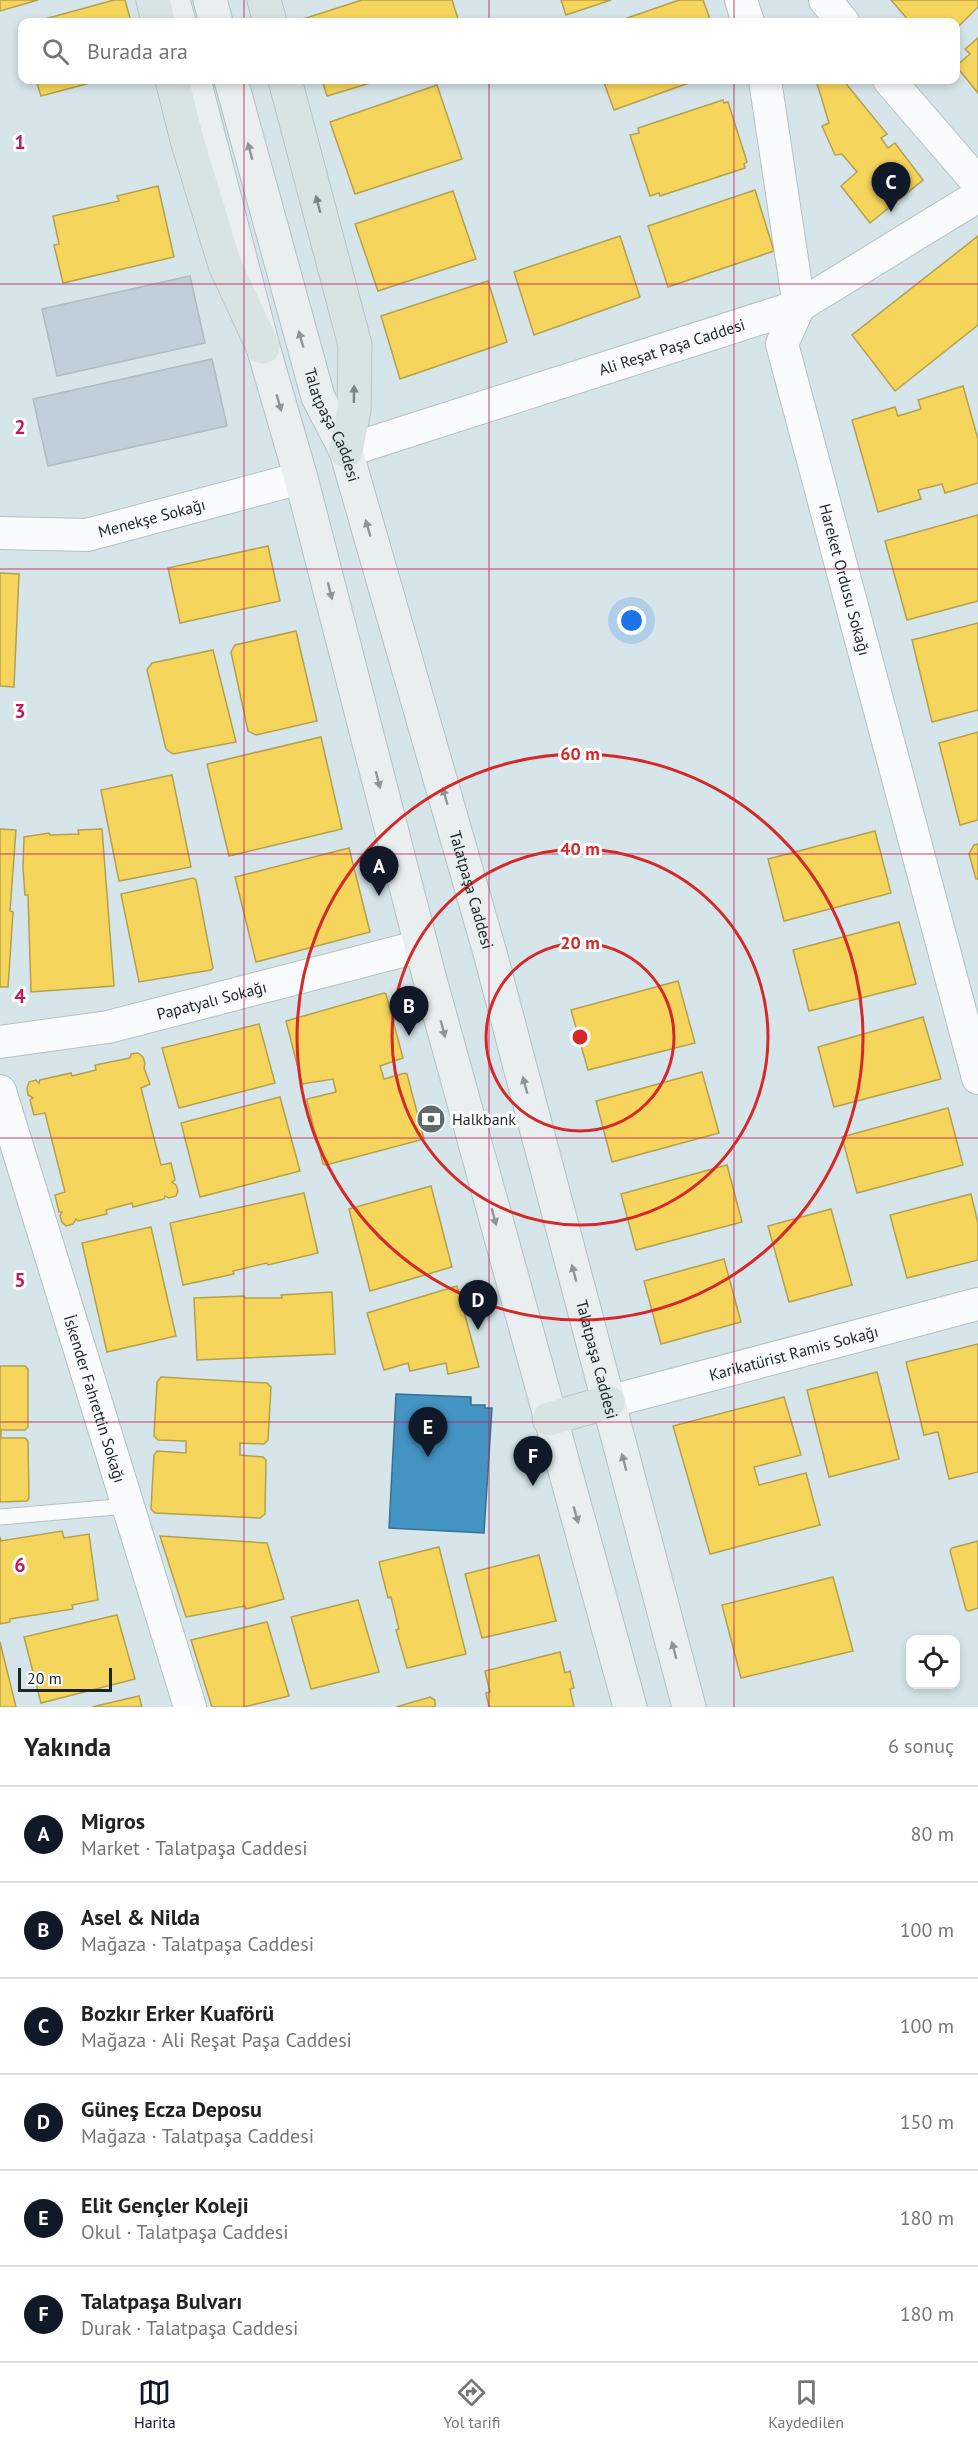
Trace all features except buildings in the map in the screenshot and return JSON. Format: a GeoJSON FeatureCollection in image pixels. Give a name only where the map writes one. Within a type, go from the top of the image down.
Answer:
{"type":"FeatureCollection","features":[{"type":"Feature","properties":{"kind":"main road"},"geometry":{"type":"LineString","coordinates":[[153,0],[157,18]]}},
{"type":"Feature","properties":{"kind":"main road"},"geometry":{"type":"LineString","coordinates":[[173,0],[178,18]]}},
{"type":"Feature","properties":{"kind":"main road"},"geometry":{"type":"LineString","coordinates":[[210,0],[215,18]]}},
{"type":"Feature","properties":{"kind":"main road"},"geometry":{"type":"LineString","coordinates":[[264,0],[269,18]]}},
{"type":"Feature","properties":{"kind":"main road"},"geometry":{"type":"LineString","coordinates":[[173,84],[187,140],[225,266],[263,347]]}},
{"type":"Feature","properties":{"kind":"main road"},"geometry":{"type":"LineString","coordinates":[[195,84],[263,347],[301,478],[421,946],[549,1419],[630,1707]]}},
{"type":"Feature","properties":{"kind":"main road","name":"Talatpaşa Caddesi"},"geometry":{"type":"LineString","coordinates":[[232,84],[318,397],[345,451],[490,953],[689,1707]]}},
{"type":"Feature","properties":{"kind":"main road"},"geometry":{"type":"LineString","coordinates":[[286,84],[355,345],[354,410],[345,451]]}},
{"type":"Feature","properties":{"kind":"main road"},"geometry":{"type":"LineString","coordinates":[[549,1419],[608,1402]]}},
{"type":"Feature","properties":{"kind":"street"},"geometry":{"type":"LineString","coordinates":[[741,0],[747,18]]}},
{"type":"Feature","properties":{"kind":"street"},"geometry":{"type":"LineString","coordinates":[[825,0],[840,18]]}},
{"type":"Feature","properties":{"kind":"street"},"geometry":{"type":"LineString","coordinates":[[766,84],[799,306]]}},
{"type":"Feature","properties":{"kind":"street"},"geometry":{"type":"LineString","coordinates":[[892,84],[978,183]]}},
{"type":"Feature","properties":{"kind":"street","name":"Ali Reşat Paşa Caddesi"},"geometry":{"type":"LineString","coordinates":[[345,451],[799,306],[978,196]]}},
{"type":"Feature","properties":{"kind":"street","name":"Hareket Ordusu Sokağı"},"geometry":{"type":"LineString","coordinates":[[799,306],[782,345],[978,1078]]}},
{"type":"Feature","properties":{"kind":"street","name":"Menekşe Sokağı"},"geometry":{"type":"LineString","coordinates":[[0,533],[87,536],[301,478]]}},
{"type":"Feature","properties":{"kind":"street","name":"Papatyalı Sokağı"},"geometry":{"type":"LineString","coordinates":[[0,1042],[108,1027],[421,946]]}},
{"type":"Feature","properties":{"kind":"street","name":"İskender Fahrettin Sokağı"},"geometry":{"type":"LineString","coordinates":[[0,1091],[190,1707]]}},
{"type":"Feature","properties":{"kind":"street","name":"Karikatürist Ramis Sokağı"},"geometry":{"type":"LineString","coordinates":[[608,1402],[978,1304]]}},
{"type":"Feature","properties":{"kind":"lane"},"geometry":{"type":"LineString","coordinates":[[0,1517],[128,1506]]}},
{"type":"Feature","properties":{"kind":"place","name":"Bozkır Erker Kuaförü"},"geometry":{"type":"Point","coordinates":[891,212]}},
{"type":"Feature","properties":{"kind":"place","name":"Migros"},"geometry":{"type":"Point","coordinates":[379,896]}},
{"type":"Feature","properties":{"kind":"place","name":"Asel & Nilda"},"geometry":{"type":"Point","coordinates":[409,1036]}},
{"type":"Feature","properties":{"kind":"place","name":"Halkbank"},"geometry":{"type":"Point","coordinates":[431,1119]}},
{"type":"Feature","properties":{"kind":"place","name":"Güneş Ecza Deposu"},"geometry":{"type":"Point","coordinates":[478,1330]}},
{"type":"Feature","properties":{"kind":"place","name":"Elit Gençler Koleji"},"geometry":{"type":"Point","coordinates":[428,1457]}},
{"type":"Feature","properties":{"kind":"place","name":"Talatpaşa Bulvarı"},"geometry":{"type":"Point","coordinates":[533,1486]}}]}
